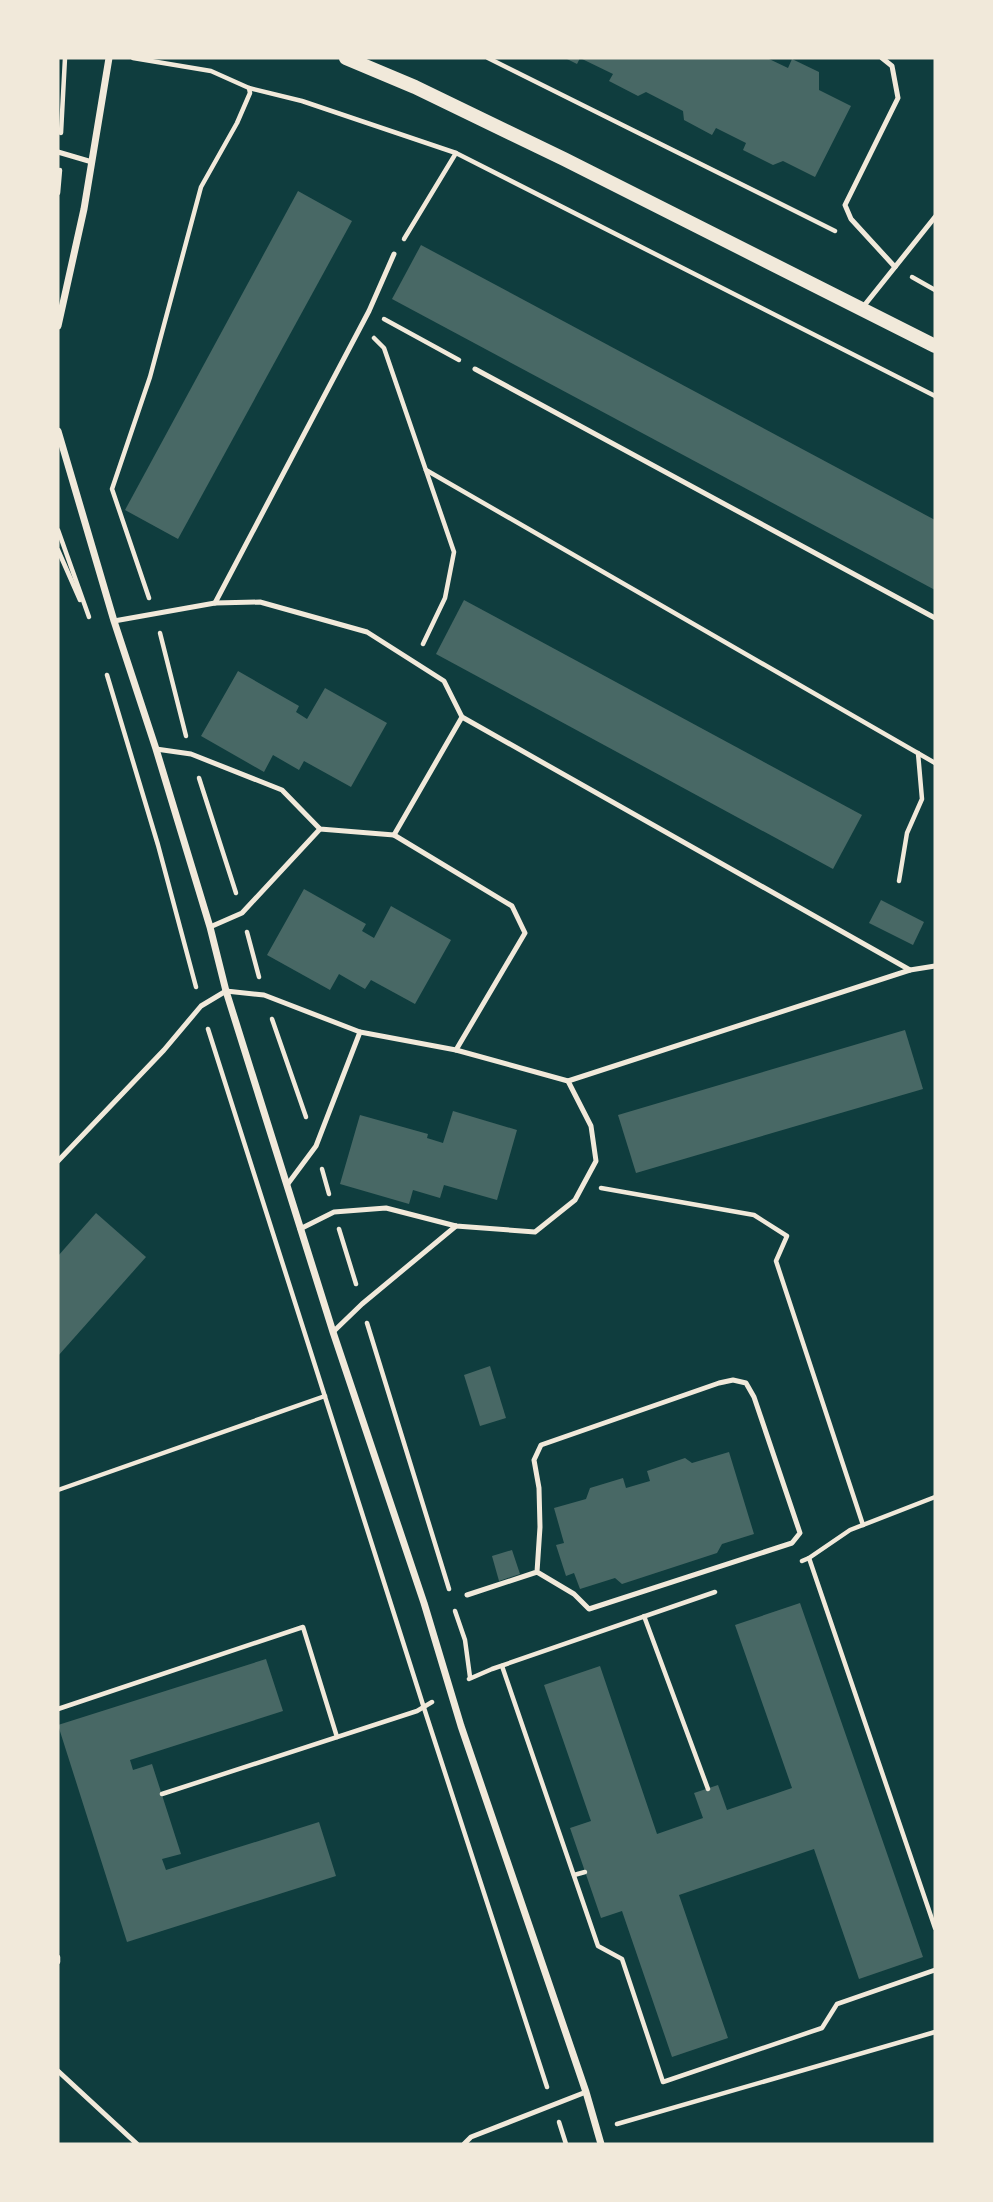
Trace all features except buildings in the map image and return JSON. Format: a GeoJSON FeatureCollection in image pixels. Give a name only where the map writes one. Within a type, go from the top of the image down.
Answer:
{"type":"FeatureCollection","features":[{"type":"Feature","properties":{"kind":"main road"},"geometry":{"type":"LineString","coordinates":[[346,58],[564,159],[935,345]]}},
{"type":"Feature","properties":{"kind":"street"},"geometry":{"type":"LineString","coordinates":[[58,326],[84,209],[109,58]]}},
{"type":"Feature","properties":{"kind":"street"},"geometry":{"type":"LineString","coordinates":[[58,430],[300,1229],[424,1603],[461,1726],[586,2092],[601,2144]]}},
{"type":"Feature","properties":{"kind":"lane"},"geometry":{"type":"LineString","coordinates":[[882,58],[891,66],[898,98],[845,205],[851,219],[895,267]]}},
{"type":"Feature","properties":{"kind":"lane"},"geometry":{"type":"LineString","coordinates":[[59,153],[92,162]]}},
{"type":"Feature","properties":{"kind":"lane"},"geometry":{"type":"LineString","coordinates":[[861,310],[935,217]]}},
{"type":"Feature","properties":{"kind":"lane"},"geometry":{"type":"LineString","coordinates":[[215,603],[361,325],[394,254]]}},
{"type":"Feature","properties":{"kind":"lane"},"geometry":{"type":"LineString","coordinates":[[475,369],[935,618]]}},
{"type":"Feature","properties":{"kind":"lane"},"geometry":{"type":"LineString","coordinates":[[114,621],[215,603],[260,602],[367,632],[444,681],[462,717],[911,970]]}},
{"type":"Feature","properties":{"kind":"lane"},"geometry":{"type":"LineString","coordinates":[[394,835],[462,717]]}},
{"type":"Feature","properties":{"kind":"lane"},"geometry":{"type":"LineString","coordinates":[[156,748],[191,754],[282,790],[320,829],[394,835],[512,906],[525,933],[456,1050]]}},
{"type":"Feature","properties":{"kind":"lane"},"geometry":{"type":"LineString","coordinates":[[210,927],[242,913],[320,829]]}},
{"type":"Feature","properties":{"kind":"lane"},"geometry":{"type":"LineString","coordinates":[[58,1161],[164,1050],[201,1006],[226,991],[264,995],[360,1032],[456,1050],[568,1081],[911,970],[935,966]]}},
{"type":"Feature","properties":{"kind":"lane"},"geometry":{"type":"LineString","coordinates":[[287,1185],[316,1146],[360,1032]]}},
{"type":"Feature","properties":{"kind":"lane"},"geometry":{"type":"LineString","coordinates":[[300,1229],[334,1213],[386,1208],[456,1226],[535,1231],[575,1200],[596,1161],[591,1126],[568,1081]]}},
{"type":"Feature","properties":{"kind":"lane"},"geometry":{"type":"LineString","coordinates":[[333,1332],[362,1304],[456,1226]]}},
{"type":"Feature","properties":{"kind":"lane"},"geometry":{"type":"LineString","coordinates":[[467,1595],[537,1572],[574,1594],[589,1609],[792,1543],[800,1533],[754,1397],[746,1382],[733,1380],[719,1383],[541,1446],[534,1460],[539,1488],[537,1572]]}},
{"type":"Feature","properties":{"kind":"lane"},"geometry":{"type":"LineString","coordinates":[[58,2071],[136,2144]]}},
{"type":"Feature","properties":{"kind":"lane"},"geometry":{"type":"LineString","coordinates":[[464,2144],[471,2137],[586,2092]]}},
{"type":"Feature","properties":{"kind":"path"},"geometry":{"type":"LineString","coordinates":[[58,194],[65,58]]}},
{"type":"Feature","properties":{"kind":"path"},"geometry":{"type":"LineString","coordinates":[[133,58],[211,71],[249,88],[302,101],[456,153],[935,396]]}},
{"type":"Feature","properties":{"kind":"path"},"geometry":{"type":"LineString","coordinates":[[488,58],[845,238]]}},
{"type":"Feature","properties":{"kind":"path"},"geometry":{"type":"LineString","coordinates":[[249,88],[250,93],[237,123],[201,187],[150,377],[112,489],[155,615],[191,754],[242,913],[264,995],[316,1146],[452,1599]]}},
{"type":"Feature","properties":{"kind":"path"},"geometry":{"type":"LineString","coordinates":[[394,254],[456,153]]}},
{"type":"Feature","properties":{"kind":"path"},"geometry":{"type":"LineString","coordinates":[[895,267],[935,290]]}},
{"type":"Feature","properties":{"kind":"path"},"geometry":{"type":"LineString","coordinates":[[361,325],[384,348],[454,552],[445,598],[414,662]]}},
{"type":"Feature","properties":{"kind":"path"},"geometry":{"type":"LineString","coordinates":[[396,325],[475,369]]}},
{"type":"Feature","properties":{"kind":"path"},"geometry":{"type":"LineString","coordinates":[[426,470],[935,763]]}},
{"type":"Feature","properties":{"kind":"path"},"geometry":{"type":"LineString","coordinates":[[58,530],[91,624],[58,550]]}},
{"type":"Feature","properties":{"kind":"path"},"geometry":{"type":"LineString","coordinates":[[103,662],[158,845],[201,1006],[424,1709],[566,2144]]}},
{"type":"Feature","properties":{"kind":"path"},"geometry":{"type":"LineString","coordinates":[[899,881],[907,832],[922,799],[918,752]]}},
{"type":"Feature","properties":{"kind":"path"},"geometry":{"type":"LineString","coordinates":[[583,1185],[754,1215],[787,1236],[776,1261],[863,1525]]}},
{"type":"Feature","properties":{"kind":"path"},"geometry":{"type":"LineString","coordinates":[[58,1490],[325,1396]]}},
{"type":"Feature","properties":{"kind":"path"},"geometry":{"type":"LineString","coordinates":[[797,1563],[810,1558],[850,1530],[935,1497]]}},
{"type":"Feature","properties":{"kind":"path"},"geometry":{"type":"LineString","coordinates":[[810,1558],[935,1928]]}},
{"type":"Feature","properties":{"kind":"path"},"geometry":{"type":"LineString","coordinates":[[455,1609],[465,1640],[470,1679],[721,1590]]}},
{"type":"Feature","properties":{"kind":"path"},"geometry":{"type":"LineString","coordinates":[[645,1616],[708,1789]]}},
{"type":"Feature","properties":{"kind":"path"},"geometry":{"type":"LineString","coordinates":[[58,1709],[303,1627],[337,1737]]}},
{"type":"Feature","properties":{"kind":"path"},"geometry":{"type":"LineString","coordinates":[[502,1666],[598,1947],[622,1959],[663,2082],[822,2028],[837,2004],[935,1970]]}},
{"type":"Feature","properties":{"kind":"path"},"geometry":{"type":"LineString","coordinates":[[162,1794],[424,1709]]}},
{"type":"Feature","properties":{"kind":"path"},"geometry":{"type":"LineString","coordinates":[[574,1875],[585,1872]]}},
{"type":"Feature","properties":{"kind":"path"},"geometry":{"type":"LineString","coordinates":[[609,2126],[935,2032]]}}]}
